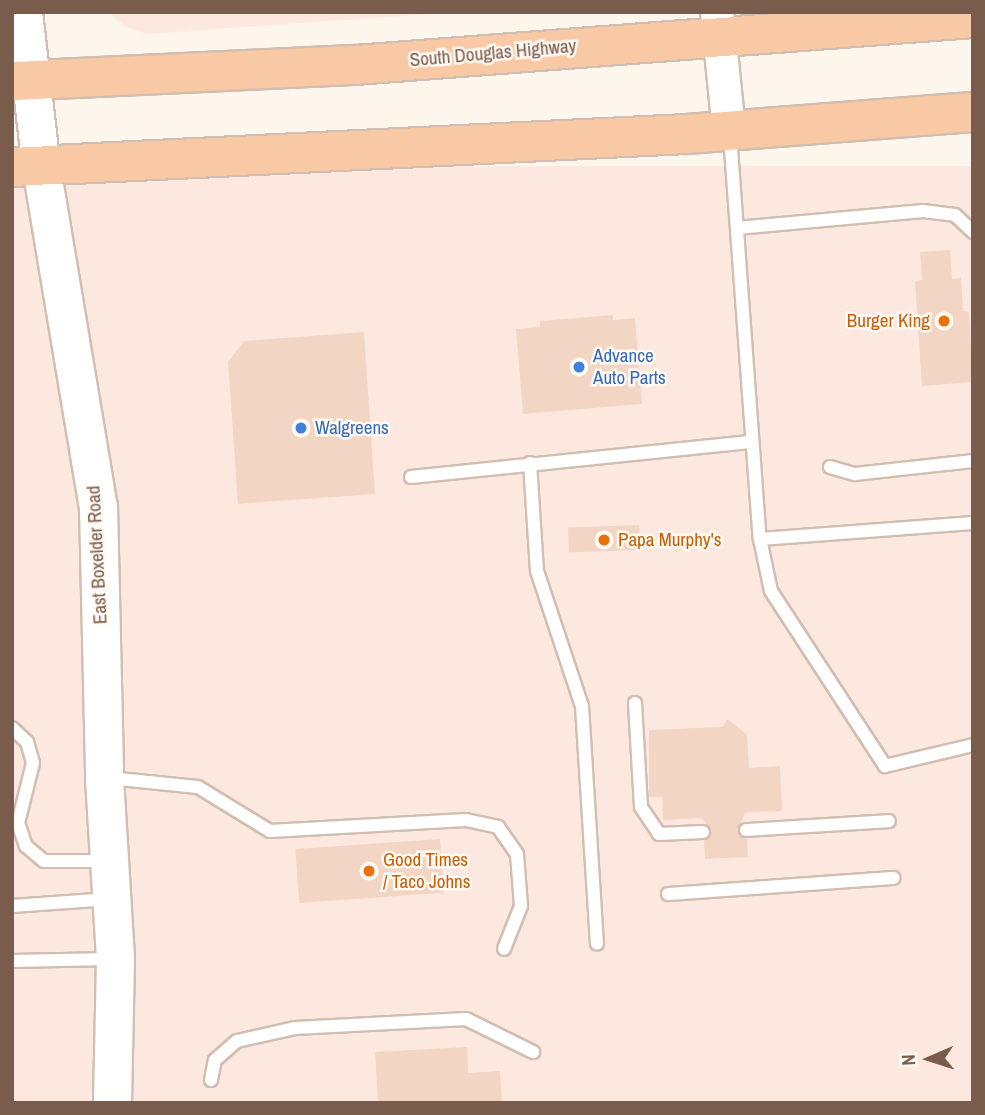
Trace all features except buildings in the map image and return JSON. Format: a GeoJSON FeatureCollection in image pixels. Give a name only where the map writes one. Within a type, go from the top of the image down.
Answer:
{"type":"FeatureCollection","features":[{"type":"Feature","properties":{"kind":"highway","name":"South Douglas Highway"},"geometry":{"type":"LineString","coordinates":[[20,80],[355,65],[718,24],[973,18]]}},
{"type":"Feature","properties":{"kind":"highway"},"geometry":{"type":"LineString","coordinates":[[26,167],[729,131],[973,111]]}},
{"type":"Feature","properties":{"kind":"main road","name":"East Boxelder Road"},"geometry":{"type":"LineString","coordinates":[[23,12],[20,80],[26,167],[98,506],[104,778],[115,959],[112,1103]]}},
{"type":"Feature","properties":{"kind":"street"},"geometry":{"type":"LineString","coordinates":[[718,24],[729,131]]}},
{"type":"Feature","properties":{"kind":"lane"},"geometry":{"type":"LineString","coordinates":[[729,131],[760,539],[771,591],[885,766],[973,745]]}},
{"type":"Feature","properties":{"kind":"lane"},"geometry":{"type":"LineString","coordinates":[[737,228],[923,211],[955,215],[973,232]]}},
{"type":"Feature","properties":{"kind":"lane"},"geometry":{"type":"LineString","coordinates":[[411,477],[752,442]]}},
{"type":"Feature","properties":{"kind":"lane"},"geometry":{"type":"LineString","coordinates":[[830,467],[855,474],[973,461]]}},
{"type":"Feature","properties":{"kind":"lane"},"geometry":{"type":"LineString","coordinates":[[530,463],[537,571],[582,706],[597,944]]}},
{"type":"Feature","properties":{"kind":"lane"},"geometry":{"type":"LineString","coordinates":[[760,539],[973,523]]}},
{"type":"Feature","properties":{"kind":"lane"},"geometry":{"type":"LineString","coordinates":[[635,703],[641,807],[659,834],[703,832]]}},
{"type":"Feature","properties":{"kind":"lane"},"geometry":{"type":"LineString","coordinates":[[12,727],[27,743],[33,763],[18,823],[26,846],[44,861],[108,861]]}},
{"type":"Feature","properties":{"kind":"lane"},"geometry":{"type":"LineString","coordinates":[[104,778],[198,786],[270,831],[466,820],[498,827],[517,854],[521,906],[504,949]]}},
{"type":"Feature","properties":{"kind":"lane"},"geometry":{"type":"LineString","coordinates":[[746,830],[889,821]]}},
{"type":"Feature","properties":{"kind":"lane"},"geometry":{"type":"LineString","coordinates":[[668,894],[893,878]]}},
{"type":"Feature","properties":{"kind":"lane"},"geometry":{"type":"LineString","coordinates":[[12,906],[111,899]]}},
{"type":"Feature","properties":{"kind":"lane"},"geometry":{"type":"LineString","coordinates":[[12,961],[115,959]]}},
{"type":"Feature","properties":{"kind":"lane"},"geometry":{"type":"LineString","coordinates":[[211,1080],[215,1060],[237,1041],[295,1028],[466,1019],[533,1052]]}},
{"type":"Feature","properties":{"kind":"shaded area"},"geometry":{"type":"Polygon","coordinates":[[[109,12],[457,12],[147,34],[124,26],[109,12]]]}},
{"type":"Feature","properties":{"kind":"shaded area"},"geometry":{"type":"Polygon","coordinates":[[[12,166],[973,166],[973,1103],[12,1103],[12,166]]]}},
{"type":"Feature","properties":{"kind":"place","name":"Burger King"},"geometry":{"type":"Point","coordinates":[944,321]}},
{"type":"Feature","properties":{"kind":"place","name":"Advance Auto Parts"},"geometry":{"type":"Point","coordinates":[579,367]}},
{"type":"Feature","properties":{"kind":"place","name":"Walgreens"},"geometry":{"type":"Point","coordinates":[301,428]}},
{"type":"Feature","properties":{"kind":"place","name":"Papa Murphy's"},"geometry":{"type":"Point","coordinates":[604,540]}},
{"type":"Feature","properties":{"kind":"place","name":"Good Times / Taco Johns"},"geometry":{"type":"Point","coordinates":[369,871]}}]}
